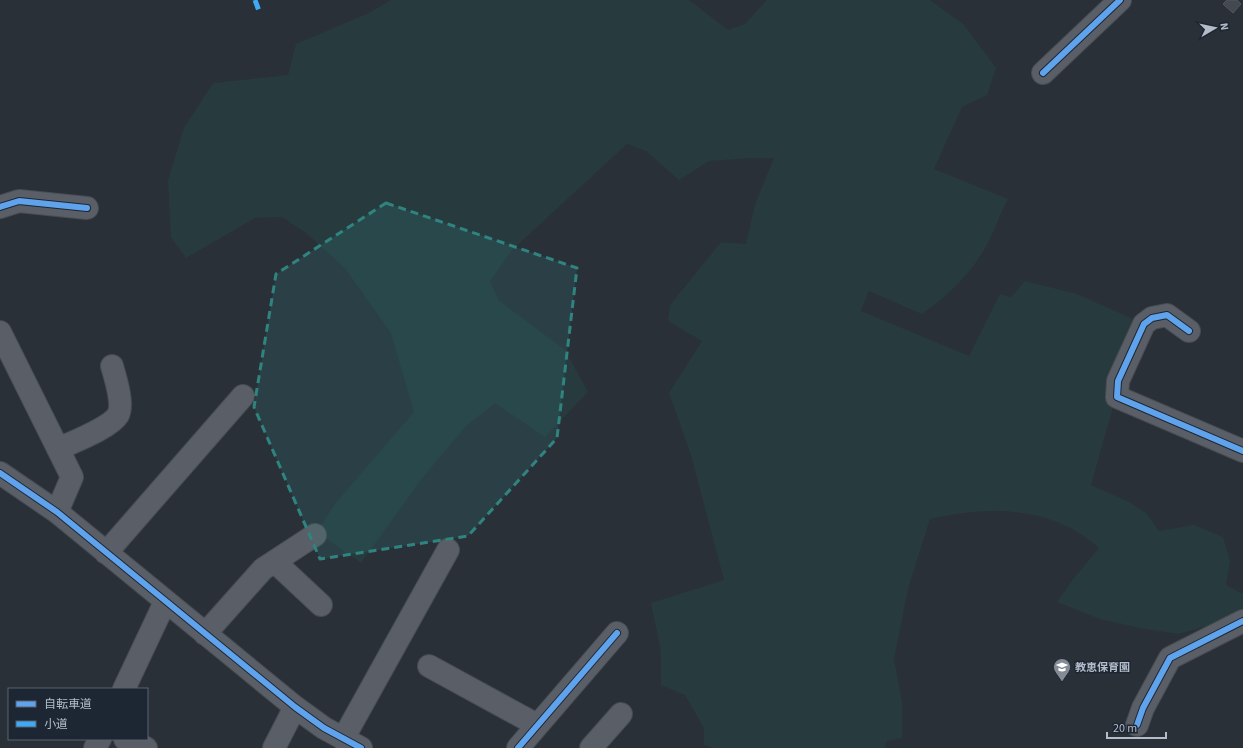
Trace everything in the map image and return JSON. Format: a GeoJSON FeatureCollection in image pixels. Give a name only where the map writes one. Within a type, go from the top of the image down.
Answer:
{"type":"FeatureCollection","features":[{"type":"Feature","properties":{"kind":"street"},"geometry":{"type":"LineString","coordinates":[[1043,73],[1120,0]]}},
{"type":"Feature","properties":{"kind":"street"},"geometry":{"type":"LineString","coordinates":[[0,207],[18,200],[87,208]]}},
{"type":"Feature","properties":{"kind":"street"},"geometry":{"type":"LineString","coordinates":[[1189,331],[1167,315],[1152,318],[1144,324],[1118,381],[1117,397],[1243,451]]}},
{"type":"Feature","properties":{"kind":"street"},"geometry":{"type":"LineString","coordinates":[[0,332],[72,477],[57,512]]}},
{"type":"Feature","properties":{"kind":"street"},"geometry":{"type":"LineString","coordinates":[[58,449],[108,424],[118,414],[120,401],[112,366]]}},
{"type":"Feature","properties":{"kind":"street"},"geometry":{"type":"LineString","coordinates":[[106,553],[243,396]]}},
{"type":"Feature","properties":{"kind":"street"},"geometry":{"type":"LineString","coordinates":[[0,473],[57,512],[295,707],[324,728],[352,743],[448,550]]}},
{"type":"Feature","properties":{"kind":"street"},"geometry":{"type":"LineString","coordinates":[[205,634],[263,570],[315,535]]}},
{"type":"Feature","properties":{"kind":"street"},"geometry":{"type":"LineString","coordinates":[[275,562],[320,605]]}},
{"type":"Feature","properties":{"kind":"street"},"geometry":{"type":"LineString","coordinates":[[124,688],[165,602]]}},
{"type":"Feature","properties":{"kind":"street"},"geometry":{"type":"LineString","coordinates":[[1137,725],[1143,708],[1170,658],[1243,621]]}},
{"type":"Feature","properties":{"kind":"street"},"geometry":{"type":"LineString","coordinates":[[518,748],[617,633]]}},
{"type":"Feature","properties":{"kind":"street"},"geometry":{"type":"LineString","coordinates":[[429,666],[537,725]]}},
{"type":"Feature","properties":{"kind":"street"},"geometry":{"type":"LineString","coordinates":[[274,748],[295,707]]}},
{"type":"Feature","properties":{"kind":"street"},"geometry":{"type":"LineString","coordinates":[[591,748],[621,714]]}},
{"type":"Feature","properties":{"kind":"street"},"geometry":{"type":"LineString","coordinates":[[127,740],[146,748]]}},
{"type":"Feature","properties":{"kind":"highlighted area"},"geometry":{"type":"Polygon","coordinates":[[[386,203],[577,268],[557,438],[468,536],[320,559],[254,407],[276,274],[386,203]]]}},
{"type":"Feature","properties":{"kind":"green space"},"geometry":{"type":"Polygon","coordinates":[[[391,0],[689,0],[728,30],[745,24],[767,0],[930,0],[963,24],[996,68],[987,95],[962,107],[934,169],[1008,199],[991,238],[978,260],[948,293],[922,314],[869,291],[861,311],[969,356],[1000,294],[1011,297],[1025,281],[1077,294],[1133,319],[1109,374],[1115,400],[1091,485],[1129,502],[1146,513],[1159,531],[1194,525],[1223,537],[1230,561],[1226,585],[1243,594],[1243,612],[1211,625],[1178,634],[1140,628],[1100,619],[1057,602],[1074,578],[1099,548],[1080,534],[1061,524],[1040,516],[1019,512],[975,512],[930,519],[908,589],[894,659],[902,702],[902,738],[887,741],[884,748],[713,748],[704,745],[704,728],[685,695],[661,685],[661,651],[651,603],[724,580],[691,455],[669,393],[702,341],[668,321],[670,305],[721,242],[746,244],[755,204],[774,158],[709,161],[679,180],[646,151],[627,144],[512,250],[490,281],[498,300],[565,350],[588,392],[545,437],[495,403],[466,426],[422,478],[361,563],[317,532],[335,504],[414,412],[391,333],[345,268],[306,233],[282,217],[255,218],[186,258],[171,237],[168,180],[184,128],[213,83],[288,75],[296,44],[369,13],[391,0]]]}},
{"type":"Feature","properties":{"kind":"building"},"geometry":{"type":"Polygon","coordinates":[[[1227,0],[1237,0],[1241,4],[1233,13],[1223,4],[1227,0]]]}},
{"type":"Feature","properties":{"kind":"marked path"},"geometry":{"type":"LineString","coordinates":[[255,0],[259,11]]}},
{"type":"Feature","properties":{"kind":"cycle path"},"geometry":{"type":"LineString","coordinates":[[1043,73],[1120,0]]}},
{"type":"Feature","properties":{"kind":"cycle path"},"geometry":{"type":"LineString","coordinates":[[0,207],[19,201],[87,208]]}},
{"type":"Feature","properties":{"kind":"cycle path"},"geometry":{"type":"LineString","coordinates":[[1189,331],[1167,315],[1152,318],[1144,324],[1118,381],[1117,397],[1243,451]]}},
{"type":"Feature","properties":{"kind":"cycle path"},"geometry":{"type":"LineString","coordinates":[[0,473],[57,512],[295,707],[324,728],[361,748]]}},
{"type":"Feature","properties":{"kind":"cycle path"},"geometry":{"type":"LineString","coordinates":[[1137,725],[1143,708],[1170,658],[1243,621]]}},
{"type":"Feature","properties":{"kind":"cycle path"},"geometry":{"type":"LineString","coordinates":[[518,748],[617,633]]}},
{"type":"Feature","properties":{"kind":"place","name":"教恵保育園"},"geometry":{"type":"Point","coordinates":[1062,682]}}]}
